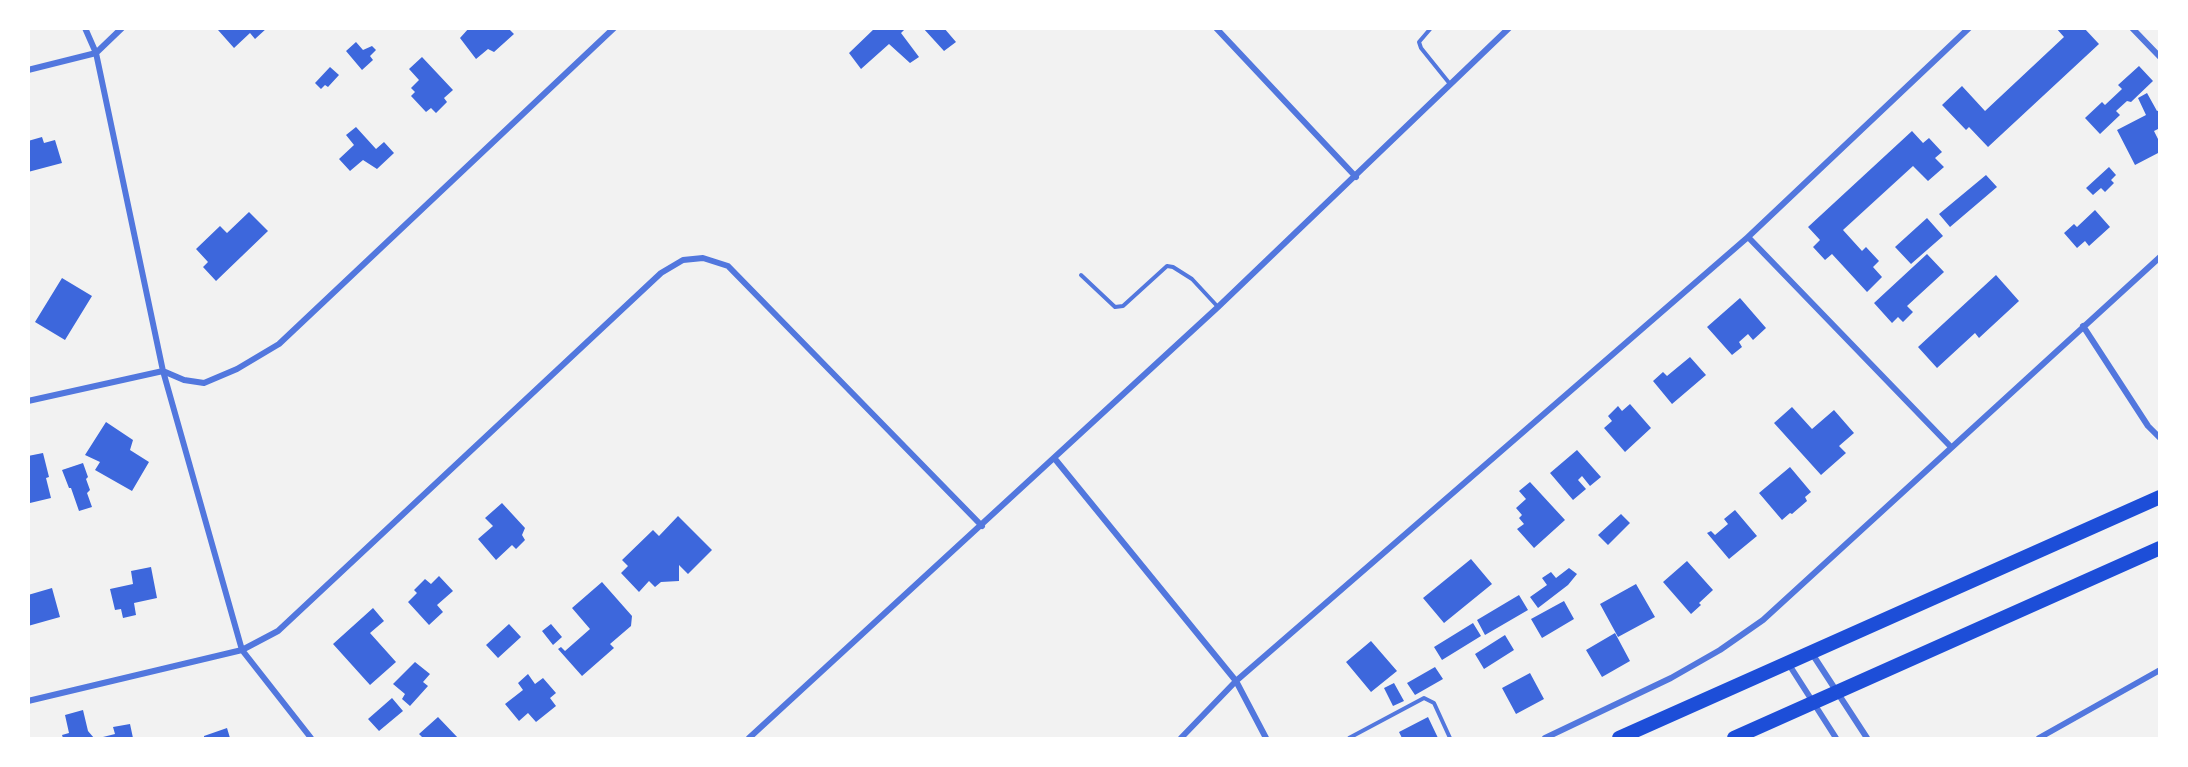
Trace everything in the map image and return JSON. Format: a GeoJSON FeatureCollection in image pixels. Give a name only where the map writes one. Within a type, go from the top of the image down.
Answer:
{"type":"FeatureCollection","features":[{"type":"Feature","properties":{"kind":"highway"},"geometry":{"type":"LineString","coordinates":[[1619,738],[2160,497]]}},
{"type":"Feature","properties":{"kind":"highway"},"geometry":{"type":"LineString","coordinates":[[1734,738],[2160,548]]}},
{"type":"Feature","properties":{"kind":"street"},"geometry":{"type":"LineString","coordinates":[[85,28],[96,53],[163,371],[242,650],[311,738]]}},
{"type":"Feature","properties":{"kind":"street"},"geometry":{"type":"LineString","coordinates":[[28,70],[96,53],[122,28]]}},
{"type":"Feature","properties":{"kind":"street"},"geometry":{"type":"LineString","coordinates":[[28,401],[163,371],[184,380],[204,383],[237,369],[279,344],[614,28]]}},
{"type":"Feature","properties":{"kind":"street"},"geometry":{"type":"LineString","coordinates":[[1216,28],[1356,177]]}},
{"type":"Feature","properties":{"kind":"street"},"geometry":{"type":"LineString","coordinates":[[749,738],[1218,307],[1509,28]]}},
{"type":"Feature","properties":{"kind":"street"},"geometry":{"type":"LineString","coordinates":[[1181,738],[1236,681],[1748,237],[1969,28]]}},
{"type":"Feature","properties":{"kind":"street"},"geometry":{"type":"LineString","coordinates":[[2132,28],[2160,57]]}},
{"type":"Feature","properties":{"kind":"street"},"geometry":{"type":"LineString","coordinates":[[1748,237],[1951,447]]}},
{"type":"Feature","properties":{"kind":"street"},"geometry":{"type":"LineString","coordinates":[[1545,738],[1671,678],[1720,650],[1763,620],[2160,257]]}},
{"type":"Feature","properties":{"kind":"street"},"geometry":{"type":"LineString","coordinates":[[28,701],[242,650],[278,631],[661,273],[683,260],[703,258],[728,266],[982,526]]}},
{"type":"Feature","properties":{"kind":"street"},"geometry":{"type":"LineString","coordinates":[[2084,326],[2148,426],[2160,438]]}},
{"type":"Feature","properties":{"kind":"street"},"geometry":{"type":"LineString","coordinates":[[1055,459],[1236,681],[1266,738]]}},
{"type":"Feature","properties":{"kind":"street"},"geometry":{"type":"LineString","coordinates":[[1811,652],[1867,738]]}},
{"type":"Feature","properties":{"kind":"street"},"geometry":{"type":"LineString","coordinates":[[1788,662],[1836,738]]}},
{"type":"Feature","properties":{"kind":"street"},"geometry":{"type":"LineString","coordinates":[[2039,738],[2160,670]]}},
{"type":"Feature","properties":{"kind":"lane"},"geometry":{"type":"LineString","coordinates":[[1431,28],[1419,42],[1421,48],[1451,85]]}},
{"type":"Feature","properties":{"kind":"lane"},"geometry":{"type":"LineString","coordinates":[[1081,275],[1115,307],[1123,306],[1167,266],[1173,267],[1192,279],[1218,307]]}},
{"type":"Feature","properties":{"kind":"lane"},"geometry":{"type":"LineString","coordinates":[[1349,738],[1424,698],[1434,703],[1450,738]]}},
{"type":"Feature","properties":{"kind":"building"},"geometry":{"type":"Polygon","coordinates":[[[220,28],[267,28],[255,39],[250,33],[234,48],[218,30],[220,28]]]}},
{"type":"Feature","properties":{"kind":"building"},"geometry":{"type":"Polygon","coordinates":[[[469,28],[508,28],[514,34],[494,52],[488,49],[476,59],[460,38],[469,28]]]}},
{"type":"Feature","properties":{"kind":"building"},"geometry":{"type":"Polygon","coordinates":[[[875,28],[906,28],[901,33],[919,57],[910,63],[889,44],[861,69],[849,53],[875,28]]]}},
{"type":"Feature","properties":{"kind":"building"},"geometry":{"type":"Polygon","coordinates":[[[923,28],[944,28],[956,42],[944,51],[923,28]]]}},
{"type":"Feature","properties":{"kind":"building"},"geometry":{"type":"Polygon","coordinates":[[[2056,28],[2084,28],[2099,44],[1988,147],[1969,127],[1966,130],[1942,105],[1962,86],[1985,111],[2064,37],[2056,28]]]}},
{"type":"Feature","properties":{"kind":"building"},"geometry":{"type":"Polygon","coordinates":[[[356,42],[363,50],[372,46],[376,50],[370,56],[373,60],[362,70],[346,51],[356,42]]]}},
{"type":"Feature","properties":{"kind":"building"},"geometry":{"type":"Polygon","coordinates":[[[422,57],[453,90],[444,98],[447,102],[436,113],[431,108],[426,112],[411,96],[415,92],[411,88],[419,80],[409,69],[422,57]]]}},
{"type":"Feature","properties":{"kind":"building"},"geometry":{"type":"Polygon","coordinates":[[[2139,66],[2153,81],[2131,102],[2127,101],[2116,111],[2120,115],[2100,134],[2085,118],[2102,102],[2105,105],[2122,89],[2118,85],[2139,66]]]}},
{"type":"Feature","properties":{"kind":"building"},"geometry":{"type":"Polygon","coordinates":[[[330,67],[339,75],[328,87],[325,85],[321,89],[315,83],[330,67]]]}},
{"type":"Feature","properties":{"kind":"building"},"geometry":{"type":"Polygon","coordinates":[[[2147,93],[2157,111],[2160,110],[2160,128],[2154,131],[2160,143],[2160,152],[2135,165],[2117,130],[2146,115],[2138,98],[2147,93]]]}},
{"type":"Feature","properties":{"kind":"building"},"geometry":{"type":"Polygon","coordinates":[[[356,127],[376,149],[384,142],[394,153],[377,169],[363,160],[350,171],[339,159],[354,145],[346,135],[356,127]]]}},
{"type":"Feature","properties":{"kind":"building"},"geometry":{"type":"Polygon","coordinates":[[[1912,131],[1923,143],[1929,138],[1942,152],[1935,158],[1944,167],[1928,181],[1913,166],[1843,230],[1862,251],[1866,247],[1879,261],[1873,267],[1882,277],[1867,292],[1832,254],[1825,260],[1813,247],[1820,240],[1808,227],[1912,131]]]}},
{"type":"Feature","properties":{"kind":"building"},"geometry":{"type":"Polygon","coordinates":[[[42,137],[44,143],[55,140],[62,163],[28,172],[28,141],[42,137]]]}},
{"type":"Feature","properties":{"kind":"building"},"geometry":{"type":"Polygon","coordinates":[[[2109,167],[2116,175],[2111,180],[2114,183],[2105,192],[2101,188],[2093,195],[2086,188],[2109,167]]]}},
{"type":"Feature","properties":{"kind":"building"},"geometry":{"type":"Polygon","coordinates":[[[1986,175],[1997,187],[1950,227],[1939,214],[1986,175]]]}},
{"type":"Feature","properties":{"kind":"building"},"geometry":{"type":"Polygon","coordinates":[[[2095,210],[2110,227],[2089,246],[2085,241],[2077,248],[2064,233],[2074,224],[2077,227],[2095,210]]]}},
{"type":"Feature","properties":{"kind":"building"},"geometry":{"type":"Polygon","coordinates":[[[249,212],[268,231],[216,281],[203,267],[208,262],[196,249],[220,226],[227,233],[249,212]]]}},
{"type":"Feature","properties":{"kind":"building"},"geometry":{"type":"Polygon","coordinates":[[[1927,218],[1943,236],[1911,264],[1895,247],[1927,218]]]}},
{"type":"Feature","properties":{"kind":"building"},"geometry":{"type":"Polygon","coordinates":[[[1927,254],[1944,272],[1907,306],[1913,312],[1903,322],[1898,317],[1892,323],[1874,303],[1927,254]]]}},
{"type":"Feature","properties":{"kind":"building"},"geometry":{"type":"Polygon","coordinates":[[[1996,275],[2019,301],[1979,338],[1975,333],[1937,368],[1918,347],[1996,275]]]}},
{"type":"Feature","properties":{"kind":"building"},"geometry":{"type":"Polygon","coordinates":[[[62,278],[92,296],[65,340],[35,322],[62,278]]]}},
{"type":"Feature","properties":{"kind":"building"},"geometry":{"type":"Polygon","coordinates":[[[1740,298],[1766,328],[1753,340],[1748,334],[1739,342],[1742,347],[1732,355],[1707,327],[1740,298]]]}},
{"type":"Feature","properties":{"kind":"building"},"geometry":{"type":"Polygon","coordinates":[[[1690,357],[1706,375],[1672,404],[1653,381],[1663,372],[1667,376],[1690,357]]]}},
{"type":"Feature","properties":{"kind":"building"},"geometry":{"type":"Polygon","coordinates":[[[1630,404],[1651,428],[1625,452],[1604,428],[1612,421],[1608,416],[1618,406],[1622,411],[1630,404]]]}},
{"type":"Feature","properties":{"kind":"building"},"geometry":{"type":"Polygon","coordinates":[[[1792,407],[1812,429],[1834,410],[1854,433],[1839,446],[1846,453],[1821,475],[1774,423],[1792,407]]]}},
{"type":"Feature","properties":{"kind":"building"},"geometry":{"type":"Polygon","coordinates":[[[106,422],[133,440],[130,450],[149,462],[132,491],[95,470],[100,462],[85,455],[106,422]]]}},
{"type":"Feature","properties":{"kind":"building"},"geometry":{"type":"Polygon","coordinates":[[[1577,450],[1601,477],[1590,486],[1582,476],[1578,480],[1586,489],[1573,500],[1550,473],[1577,450]]]}},
{"type":"Feature","properties":{"kind":"building"},"geometry":{"type":"Polygon","coordinates":[[[43,453],[51,498],[30,503],[28,456],[43,453]]]}},
{"type":"Feature","properties":{"kind":"building"},"geometry":{"type":"Polygon","coordinates":[[[83,463],[90,490],[87,493],[92,507],[79,511],[62,470],[83,463]]]}},
{"type":"Feature","properties":{"kind":"building"},"geometry":{"type":"Polygon","coordinates":[[[1790,467],[1811,492],[1805,497],[1807,501],[1782,520],[1759,493],[1790,467]]]}},
{"type":"Feature","properties":{"kind":"building"},"geometry":{"type":"Polygon","coordinates":[[[1530,482],[1565,520],[1534,548],[1517,529],[1524,524],[1519,518],[1522,515],[1516,508],[1526,499],[1519,491],[1530,482]]]}},
{"type":"Feature","properties":{"kind":"building"},"geometry":{"type":"Polygon","coordinates":[[[502,503],[525,528],[522,535],[525,540],[516,549],[512,545],[496,560],[478,539],[493,526],[485,518],[502,503]]]}},
{"type":"Feature","properties":{"kind":"building"},"geometry":{"type":"Polygon","coordinates":[[[1735,510],[1757,536],[1729,559],[1707,533],[1711,531],[1715,535],[1728,524],[1724,519],[1735,510]]]}},
{"type":"Feature","properties":{"kind":"building"},"geometry":{"type":"Polygon","coordinates":[[[1621,514],[1630,523],[1608,545],[1598,535],[1621,514]]]}},
{"type":"Feature","properties":{"kind":"building"},"geometry":{"type":"Polygon","coordinates":[[[678,516],[712,550],[688,574],[679,565],[679,581],[661,582],[655,587],[649,581],[639,592],[621,573],[628,566],[622,560],[653,530],[659,536],[678,516]]]}},
{"type":"Feature","properties":{"kind":"building"},"geometry":{"type":"Polygon","coordinates":[[[1471,559],[1492,584],[1444,623],[1423,598],[1471,559]]]}},
{"type":"Feature","properties":{"kind":"building"},"geometry":{"type":"Polygon","coordinates":[[[1687,561],[1713,590],[1691,614],[1663,582],[1687,561]]]}},
{"type":"Feature","properties":{"kind":"building"},"geometry":{"type":"Polygon","coordinates":[[[151,567],[157,598],[134,603],[136,615],[123,618],[121,609],[115,610],[110,589],[133,584],[131,571],[151,567]]]}},
{"type":"Feature","properties":{"kind":"building"},"geometry":{"type":"Polygon","coordinates":[[[1569,568],[1577,574],[1568,585],[1538,608],[1530,597],[1547,585],[1542,578],[1551,572],[1556,578],[1569,568]]]}},
{"type":"Feature","properties":{"kind":"building"},"geometry":{"type":"Polygon","coordinates":[[[439,576],[453,591],[437,605],[443,612],[429,625],[408,602],[417,593],[414,590],[425,579],[431,584],[439,576]]]}},
{"type":"Feature","properties":{"kind":"building"},"geometry":{"type":"Polygon","coordinates":[[[602,582],[632,616],[631,626],[610,644],[614,648],[582,676],[558,649],[561,647],[565,651],[590,629],[572,608],[602,582]]]}},
{"type":"Feature","properties":{"kind":"building"},"geometry":{"type":"Polygon","coordinates":[[[1636,584],[1655,617],[1618,637],[1600,604],[1636,584]]]}},
{"type":"Feature","properties":{"kind":"building"},"geometry":{"type":"Polygon","coordinates":[[[52,588],[60,617],[28,626],[28,595],[52,588]]]}},
{"type":"Feature","properties":{"kind":"building"},"geometry":{"type":"Polygon","coordinates":[[[1519,595],[1528,610],[1485,635],[1477,620],[1519,595]]]}},
{"type":"Feature","properties":{"kind":"building"},"geometry":{"type":"Polygon","coordinates":[[[1564,601],[1574,619],[1542,638],[1531,619],[1564,601]]]}},
{"type":"Feature","properties":{"kind":"building"},"geometry":{"type":"Polygon","coordinates":[[[373,608],[384,621],[370,633],[396,662],[370,685],[333,644],[373,608]]]}},
{"type":"Feature","properties":{"kind":"building"},"geometry":{"type":"Polygon","coordinates":[[[1473,623],[1481,636],[1442,660],[1434,647],[1473,623]]]}},
{"type":"Feature","properties":{"kind":"building"},"geometry":{"type":"Polygon","coordinates":[[[509,624],[521,637],[498,658],[486,645],[509,624]]]}},
{"type":"Feature","properties":{"kind":"building"},"geometry":{"type":"Polygon","coordinates":[[[551,624],[562,637],[553,645],[542,631],[551,624]]]}},
{"type":"Feature","properties":{"kind":"building"},"geometry":{"type":"Polygon","coordinates":[[[1615,633],[1630,661],[1602,677],[1586,650],[1615,633]]]}},
{"type":"Feature","properties":{"kind":"building"},"geometry":{"type":"Polygon","coordinates":[[[1505,635],[1514,650],[1484,669],[1475,654],[1505,635]]]}},
{"type":"Feature","properties":{"kind":"building"},"geometry":{"type":"Polygon","coordinates":[[[1371,641],[1397,671],[1371,692],[1346,662],[1371,641]]]}},
{"type":"Feature","properties":{"kind":"building"},"geometry":{"type":"Polygon","coordinates":[[[415,662],[430,674],[423,682],[428,686],[410,706],[402,699],[405,694],[393,684],[415,662]]]}},
{"type":"Feature","properties":{"kind":"building"},"geometry":{"type":"Polygon","coordinates":[[[1435,667],[1443,679],[1415,695],[1407,683],[1435,667]]]}},
{"type":"Feature","properties":{"kind":"building"},"geometry":{"type":"Polygon","coordinates":[[[1530,673],[1544,699],[1516,714],[1502,688],[1530,673]]]}},
{"type":"Feature","properties":{"kind":"building"},"geometry":{"type":"Polygon","coordinates":[[[528,674],[535,684],[543,678],[556,693],[550,698],[556,706],[536,722],[528,713],[519,721],[505,704],[523,690],[518,683],[528,674]]]}},
{"type":"Feature","properties":{"kind":"building"},"geometry":{"type":"Polygon","coordinates":[[[1394,683],[1404,701],[1393,706],[1384,688],[1394,683]]]}},
{"type":"Feature","properties":{"kind":"building"},"geometry":{"type":"Polygon","coordinates":[[[392,698],[403,711],[379,731],[368,719],[392,698]]]}},
{"type":"Feature","properties":{"kind":"building"},"geometry":{"type":"Polygon","coordinates":[[[83,710],[88,731],[94,738],[63,738],[62,735],[69,733],[65,715],[83,710]]]}},
{"type":"Feature","properties":{"kind":"building"},"geometry":{"type":"Polygon","coordinates":[[[438,717],[458,738],[423,738],[419,734],[438,717]]]}},
{"type":"Feature","properties":{"kind":"building"},"geometry":{"type":"Polygon","coordinates":[[[1428,717],[1438,738],[1402,738],[1399,732],[1428,717]]]}},
{"type":"Feature","properties":{"kind":"building"},"geometry":{"type":"Polygon","coordinates":[[[130,724],[133,738],[99,738],[115,734],[113,727],[130,724]]]}},
{"type":"Feature","properties":{"kind":"building"},"geometry":{"type":"Polygon","coordinates":[[[227,728],[230,738],[204,738],[204,736],[227,728]]]}}]}
